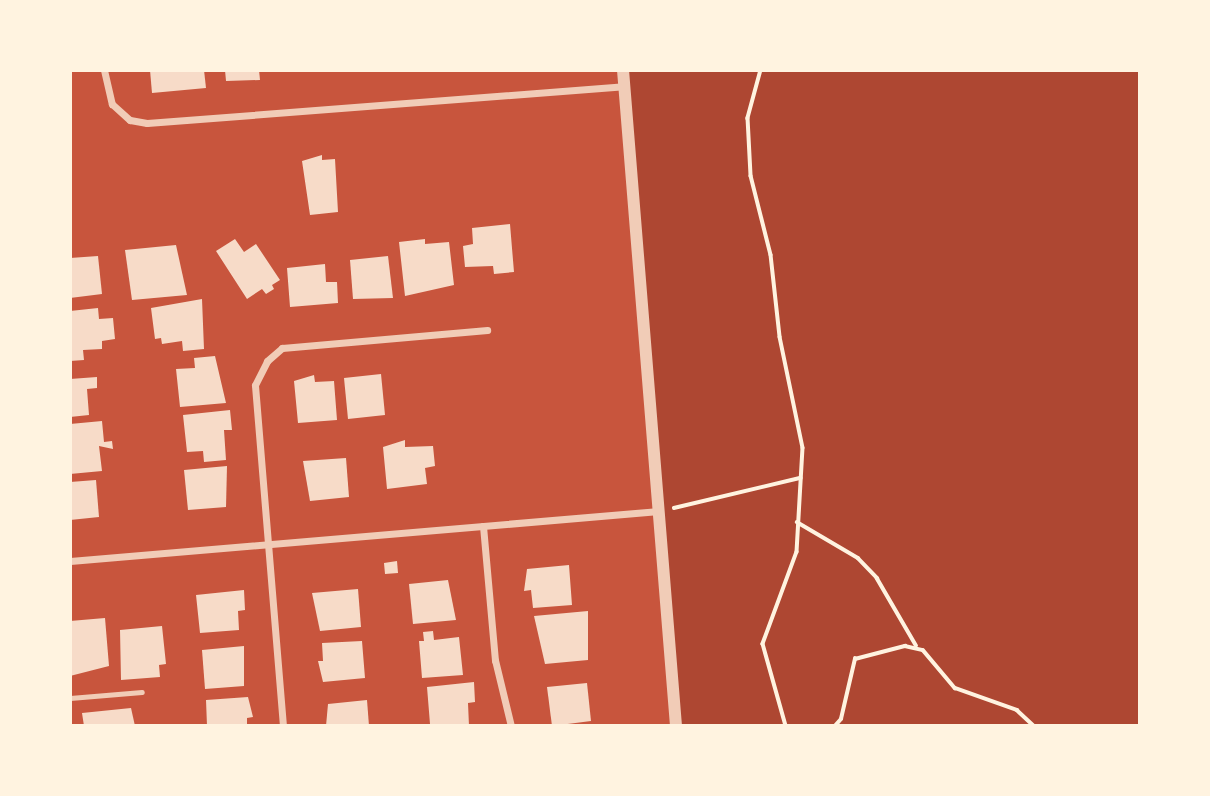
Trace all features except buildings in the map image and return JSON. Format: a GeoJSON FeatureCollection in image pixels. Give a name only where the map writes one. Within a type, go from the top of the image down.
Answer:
{"type":"FeatureCollection","features":[{"type":"Feature","properties":{"kind":"street"},"geometry":{"type":"LineString","coordinates":[[104,70],[112,104],[122,113],[147,123],[624,86]]}},
{"type":"Feature","properties":{"kind":"street"},"geometry":{"type":"LineString","coordinates":[[623,70],[665,510],[676,726]]}},
{"type":"Feature","properties":{"kind":"street"},"geometry":{"type":"LineString","coordinates":[[283,726],[255,384],[267,361],[282,348],[487,330]]}},
{"type":"Feature","properties":{"kind":"street"},"geometry":{"type":"LineString","coordinates":[[70,561],[665,510]]}},
{"type":"Feature","properties":{"kind":"street"},"geometry":{"type":"LineString","coordinates":[[483,526],[495,660],[511,726]]}},
{"type":"Feature","properties":{"kind":"lane"},"geometry":{"type":"LineString","coordinates":[[70,698],[142,692]]}},
{"type":"Feature","properties":{"kind":"path"},"geometry":{"type":"LineString","coordinates":[[761,70],[748,118],[751,176],[771,255],[784,365],[802,433],[797,552],[764,644],[786,726]]}},
{"type":"Feature","properties":{"kind":"path"},"geometry":{"type":"LineString","coordinates":[[665,510],[800,478]]}},
{"type":"Feature","properties":{"kind":"path"},"geometry":{"type":"LineString","coordinates":[[797,522],[829,538],[867,568],[916,646],[955,688],[1017,710],[1034,726]]}},
{"type":"Feature","properties":{"kind":"path"},"geometry":{"type":"LineString","coordinates":[[835,726],[841,719],[855,659],[916,646]]}},
{"type":"Feature","properties":{"kind":"shaded area"},"geometry":{"type":"Polygon","coordinates":[[[623,70],[1140,70],[1140,726],[676,726],[623,70]]]}}]}
